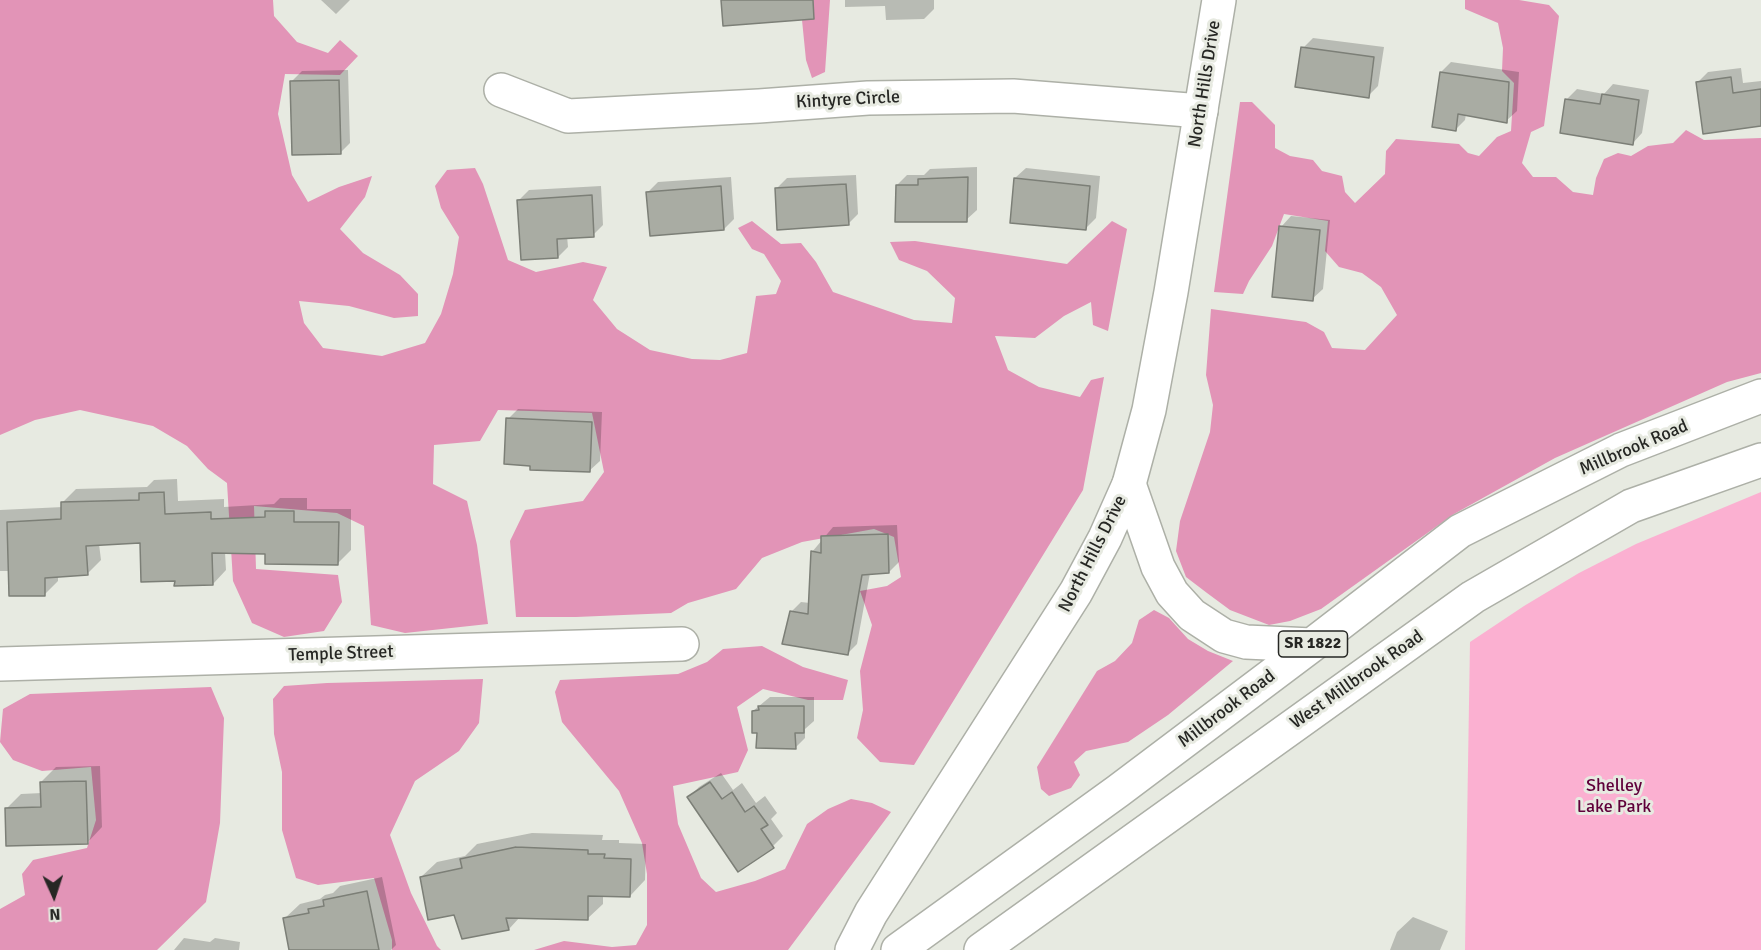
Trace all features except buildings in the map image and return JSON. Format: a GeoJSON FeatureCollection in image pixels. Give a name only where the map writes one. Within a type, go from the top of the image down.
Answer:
{"type":"FeatureCollection","features":[{"type":"Feature","properties":{"kind":"main road","name":"North Hills Drive"},"geometry":{"type":"LineString","coordinates":[[852,950],[871,913],[1076,592],[1105,538],[1129,484],[1149,410],[1171,292],[1219,0]]}},
{"type":"Feature","properties":{"kind":"main road","name":"Kintyre Circle"},"geometry":{"type":"LineString","coordinates":[[501,90],[568,116],[868,98],[1013,96],[1201,111]]}},
{"type":"Feature","properties":{"kind":"main road","name":"Millbrook Road"},"geometry":{"type":"LineString","coordinates":[[898,950],[1118,791],[1460,531],[1621,450],[1761,396]]}},
{"type":"Feature","properties":{"kind":"main road","name":"West Millbrook Road"},"geometry":{"type":"LineString","coordinates":[[981,950],[1473,597],[1631,506],[1761,460]]}},
{"type":"Feature","properties":{"kind":"main road"},"geometry":{"type":"LineString","coordinates":[[1129,484],[1158,567],[1172,593],[1192,615],[1224,636],[1246,642],[1312,645]]}},
{"type":"Feature","properties":{"kind":"main road","name":"Temple Street"},"geometry":{"type":"LineString","coordinates":[[0,664],[682,644]]}},
{"type":"Feature","properties":{"kind":"green space","name":"Shelley Lake Park"},"geometry":{"type":"Polygon","coordinates":[[[1761,492],[1761,950],[1465,950],[1470,642],[1579,573],[1636,544],[1761,492]]]}},
{"type":"Feature","properties":{"kind":"shaded area"},"geometry":{"type":"Polygon","coordinates":[[[0,0],[273,0],[274,16],[297,42],[328,53],[340,40],[358,56],[340,75],[285,74],[278,114],[292,175],[308,202],[339,187],[372,176],[365,197],[340,229],[363,253],[400,275],[418,294],[418,316],[394,318],[349,306],[299,301],[304,323],[323,348],[382,356],[425,343],[441,314],[453,274],[459,237],[441,208],[435,186],[447,170],[475,168],[483,184],[508,260],[536,272],[583,262],[607,267],[593,300],[617,329],[650,350],[692,359],[720,360],[747,353],[756,296],[776,294],[781,281],[764,254],[752,249],[738,228],[752,221],[781,244],[801,243],[816,262],[833,292],[914,320],[952,323],[955,298],[927,271],[899,260],[890,242],[915,241],[1067,264],[1112,221],[1127,229],[1108,331],[1093,325],[1091,302],[1064,316],[1035,338],[995,336],[1008,370],[1039,387],[1080,397],[1091,380],[1104,377],[1083,490],[914,765],[880,762],[857,738],[863,710],[860,671],[872,625],[860,591],[887,586],[901,577],[894,537],[874,529],[802,542],[762,558],[736,589],[688,603],[671,613],[516,617],[510,541],[525,510],[583,501],[604,472],[592,413],[498,410],[480,441],[434,445],[433,484],[467,501],[477,545],[488,624],[405,633],[371,625],[364,526],[337,513],[254,506],[256,569],[338,575],[342,602],[324,631],[284,637],[252,623],[233,581],[227,483],[208,469],[187,446],[153,426],[80,410],[35,420],[0,435],[0,0]]]}},
{"type":"Feature","properties":{"kind":"shaded area"},"geometry":{"type":"Polygon","coordinates":[[[800,0],[830,0],[825,72],[812,78],[806,60],[800,0]]]}},
{"type":"Feature","properties":{"kind":"shaded area"},"geometry":{"type":"Polygon","coordinates":[[[1465,0],[1519,0],[1549,5],[1559,16],[1544,126],[1531,132],[1522,163],[1533,177],[1556,177],[1573,192],[1593,195],[1596,178],[1604,159],[1618,153],[1631,156],[1648,146],[1673,143],[1686,130],[1704,140],[1761,138],[1761,373],[1727,382],[1555,458],[1454,514],[1321,609],[1290,621],[1269,625],[1230,610],[1186,577],[1176,551],[1180,521],[1210,432],[1213,405],[1206,375],[1211,309],[1306,322],[1324,332],[1332,348],[1365,350],[1397,315],[1381,287],[1362,273],[1339,267],[1325,251],[1328,221],[1284,214],[1272,246],[1243,294],[1214,292],[1240,102],[1252,102],[1275,125],[1275,148],[1290,156],[1313,160],[1322,171],[1342,176],[1345,192],[1355,203],[1385,174],[1386,151],[1396,139],[1459,144],[1468,153],[1479,156],[1497,137],[1511,131],[1514,83],[1502,71],[1503,48],[1498,23],[1465,9],[1465,0]]]}},
{"type":"Feature","properties":{"kind":"shaded area"},"geometry":{"type":"Polygon","coordinates":[[[1154,610],[1169,618],[1188,639],[1208,651],[1233,661],[1168,715],[1128,742],[1086,751],[1074,762],[1080,775],[1071,788],[1049,796],[1041,789],[1037,767],[1097,671],[1115,661],[1132,643],[1139,620],[1154,610]]]}},
{"type":"Feature","properties":{"kind":"shaded area"},"geometry":{"type":"Polygon","coordinates":[[[762,646],[803,667],[848,680],[843,700],[808,700],[763,689],[737,707],[748,750],[738,772],[673,786],[678,824],[701,878],[716,892],[755,881],[785,869],[807,824],[828,809],[851,799],[872,803],[891,812],[788,950],[534,950],[564,941],[612,947],[636,945],[647,925],[647,874],[642,843],[619,791],[562,722],[555,692],[560,680],[678,674],[707,662],[723,649],[762,646]]]}},
{"type":"Feature","properties":{"kind":"shaded area"},"geometry":{"type":"Polygon","coordinates":[[[483,679],[479,723],[459,751],[415,781],[390,835],[411,893],[441,950],[392,950],[392,940],[374,878],[318,885],[296,878],[282,830],[282,772],[274,734],[273,699],[284,686],[483,679]]]}},
{"type":"Feature","properties":{"kind":"shaded area"},"geometry":{"type":"Polygon","coordinates":[[[211,687],[224,718],[220,823],[206,902],[157,950],[0,950],[0,909],[25,895],[22,874],[33,860],[87,848],[96,820],[91,767],[42,771],[13,760],[0,742],[3,709],[30,694],[211,687]]]}}]}
